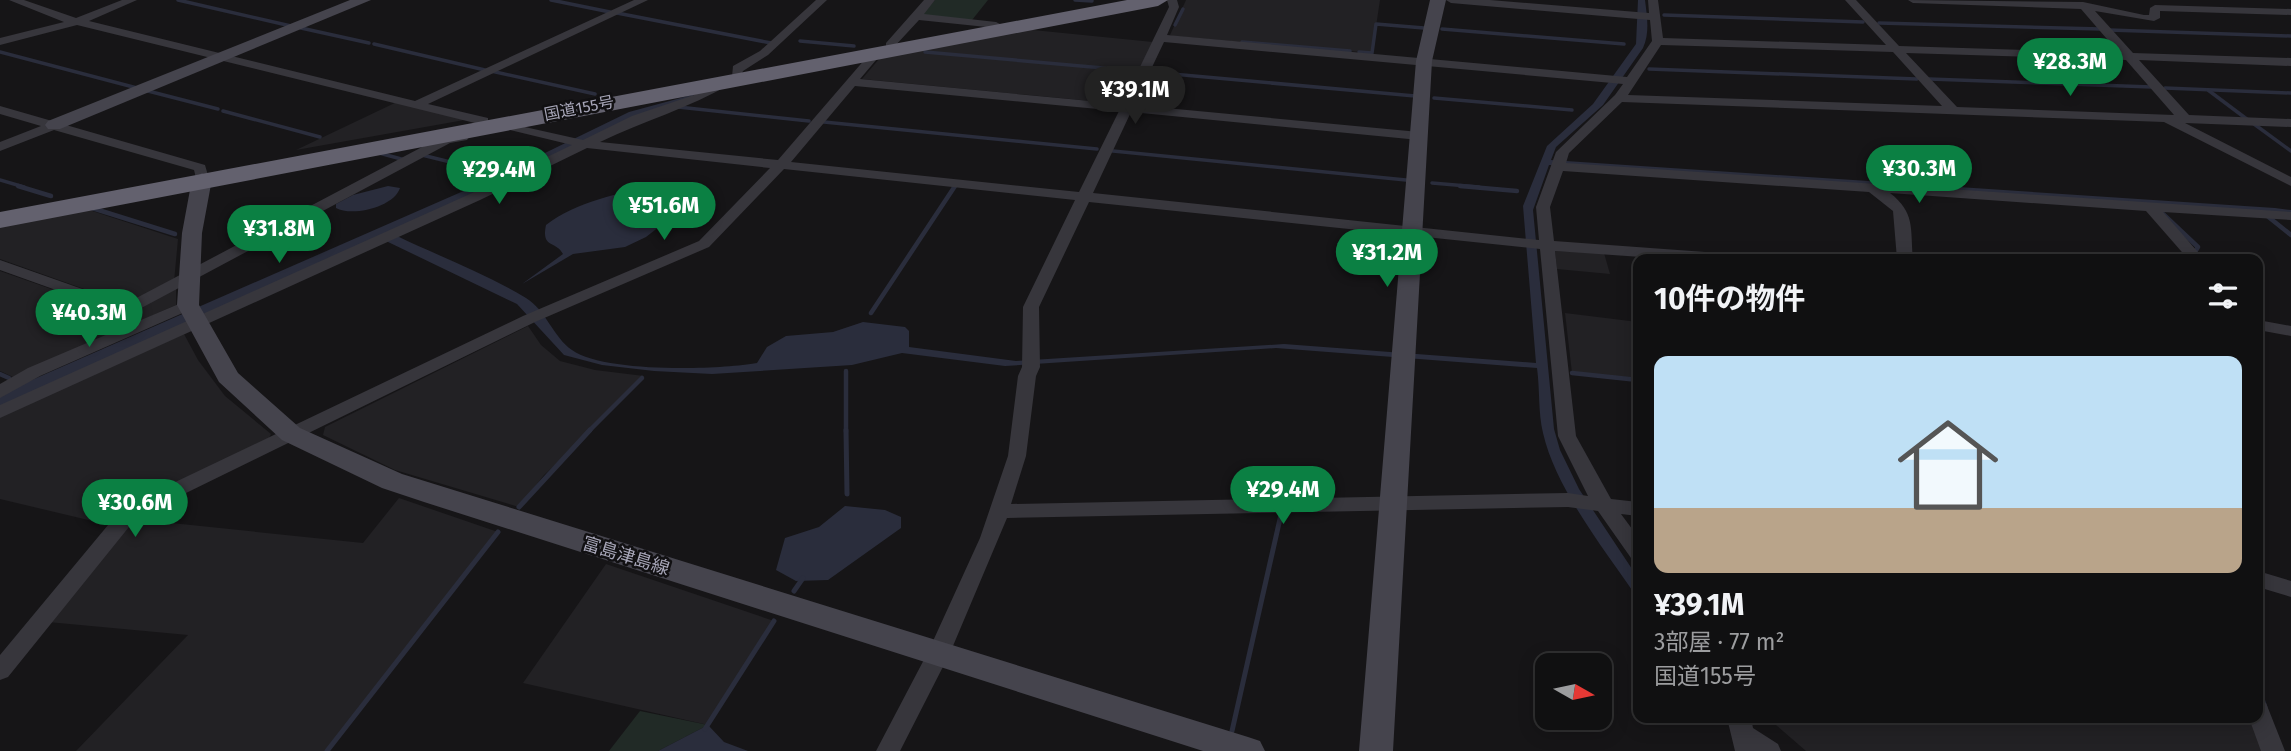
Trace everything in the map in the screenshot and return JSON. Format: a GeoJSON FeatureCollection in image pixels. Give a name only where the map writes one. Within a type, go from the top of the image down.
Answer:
{"type":"FeatureCollection","features":[{"type":"Feature","properties":{"kind":"highway","name":"国道155号"},"geometry":{"type":"LineString","coordinates":[[883,49],[1128,0]]}},
{"type":"Feature","properties":{"kind":"highway","name":"国道155号"},"geometry":{"type":"LineString","coordinates":[[0,212],[498,124],[731,77],[1158,0]]}},
{"type":"Feature","properties":{"kind":"highway","name":"国道155号"},"geometry":{"type":"LineString","coordinates":[[0,220],[202,176]]}},
{"type":"Feature","properties":{"kind":"street"},"geometry":{"type":"LineString","coordinates":[[14,0],[80,21],[583,144],[1545,246],[1658,254]]}},
{"type":"Feature","properties":{"kind":"street"},"geometry":{"type":"LineString","coordinates":[[0,42],[80,21],[132,0]]}},
{"type":"Feature","properties":{"kind":"street"},"geometry":{"type":"LineString","coordinates":[[0,147],[363,0]]}},
{"type":"Feature","properties":{"kind":"street"},"geometry":{"type":"LineString","coordinates":[[418,104],[643,0]]}},
{"type":"Feature","properties":{"kind":"street"},"geometry":{"type":"LineString","coordinates":[[0,392],[34,372],[376,242],[637,119],[698,98],[764,53],[821,0]]}},
{"type":"Feature","properties":{"kind":"street"},"geometry":{"type":"LineString","coordinates":[[0,671],[130,512],[536,316],[704,244],[781,165],[930,0]]}},
{"type":"Feature","properties":{"kind":"street"},"geometry":{"type":"LineString","coordinates":[[888,751],[939,653],[1000,511],[1017,456],[1030,362],[1031,307],[1160,38],[1174,7],[1172,0]]}},
{"type":"Feature","properties":{"kind":"street"},"geometry":{"type":"LineString","coordinates":[[1376,751],[1424,61],[1428,33],[1438,0]]}},
{"type":"Feature","properties":{"kind":"street"},"geometry":{"type":"LineString","coordinates":[[1451,0],[1654,17]]}},
{"type":"Feature","properties":{"kind":"street"},"geometry":{"type":"LineString","coordinates":[[1633,547],[1598,504],[1567,436],[1543,207],[1563,152],[1619,98],[1628,79],[1658,41],[1653,0]]}},
{"type":"Feature","properties":{"kind":"street"},"geometry":{"type":"LineString","coordinates":[[1850,0],[1953,110]]}},
{"type":"Feature","properties":{"kind":"street"},"geometry":{"type":"LineString","coordinates":[[1913,0],[2081,3],[2144,18],[2154,18],[2155,8],[2285,12]]}},
{"type":"Feature","properties":{"kind":"street"},"geometry":{"type":"LineString","coordinates":[[2261,0],[2291,18]]}},
{"type":"Feature","properties":{"kind":"street"},"geometry":{"type":"LineString","coordinates":[[2081,3],[2185,119]]}},
{"type":"Feature","properties":{"kind":"street"},"geometry":{"type":"LineString","coordinates":[[916,16],[996,25]]}},
{"type":"Feature","properties":{"kind":"street"},"geometry":{"type":"LineString","coordinates":[[1160,38],[1628,79]]}},
{"type":"Feature","properties":{"kind":"street"},"geometry":{"type":"LineString","coordinates":[[1658,41],[2291,62]]}},
{"type":"Feature","properties":{"kind":"street"},"geometry":{"type":"LineString","coordinates":[[854,82],[1419,136]]}},
{"type":"Feature","properties":{"kind":"street"},"geometry":{"type":"LineString","coordinates":[[1619,98],[2291,123]]}},
{"type":"Feature","properties":{"kind":"street"},"geometry":{"type":"LineString","coordinates":[[0,110],[200,168],[202,176],[188,278],[192,314]]}},
{"type":"Feature","properties":{"kind":"street"},"geometry":{"type":"LineString","coordinates":[[2166,118],[2291,182]]}},
{"type":"Feature","properties":{"kind":"street"},"geometry":{"type":"LineString","coordinates":[[0,265],[126,310],[446,140],[498,124]]}},
{"type":"Feature","properties":{"kind":"street"},"geometry":{"type":"LineString","coordinates":[[1558,163],[2291,216]]}},
{"type":"Feature","properties":{"kind":"street"},"geometry":{"type":"LineString","coordinates":[[1558,163],[2291,209]]}},
{"type":"Feature","properties":{"kind":"street"},"geometry":{"type":"LineString","coordinates":[[1870,187],[1899,206],[1905,219],[1904,254]]}},
{"type":"Feature","properties":{"kind":"street"},"geometry":{"type":"LineString","coordinates":[[2150,206],[2192,254]]}},
{"type":"Feature","properties":{"kind":"street"},"geometry":{"type":"LineString","coordinates":[[0,412],[192,314]]}},
{"type":"Feature","properties":{"kind":"street","name":"富島津島線"},"geometry":{"type":"LineString","coordinates":[[192,314],[228,377],[291,434],[392,481],[1248,751]]}},
{"type":"Feature","properties":{"kind":"street"},"geometry":{"type":"LineString","coordinates":[[2263,326],[2291,331]]}},
{"type":"Feature","properties":{"kind":"street"},"geometry":{"type":"LineString","coordinates":[[1000,511],[1568,500],[1633,508]]}},
{"type":"Feature","properties":{"kind":"street"},"geometry":{"type":"LineString","coordinates":[[2263,581],[2291,589]]}},
{"type":"Feature","properties":{"kind":"street"},"geometry":{"type":"LineString","coordinates":[[2263,723],[2273,751]]}},
{"type":"Feature","properties":{"kind":"street"},"geometry":{"type":"LineString","coordinates":[[1743,734],[1769,751]]}},
{"type":"Feature","properties":{"kind":"shaded area"},"geometry":{"type":"Polygon","coordinates":[[[935,0],[988,0],[972,20],[922,15],[935,0]]]}},
{"type":"Feature","properties":{"kind":"shaded area"},"geometry":{"type":"Polygon","coordinates":[[[1186,0],[1380,0],[1372,53],[1170,35],[1186,0]]]}},
{"type":"Feature","properties":{"kind":"shaded area"},"geometry":{"type":"Polygon","coordinates":[[[1023,29],[1153,42],[1122,104],[862,79],[880,58],[1023,29]]]}},
{"type":"Feature","properties":{"kind":"shaded area"},"geometry":{"type":"Polygon","coordinates":[[[399,101],[470,119],[296,150],[399,101]]]}},
{"type":"Feature","properties":{"kind":"shaded area"},"geometry":{"type":"Polygon","coordinates":[[[83,208],[178,239],[174,282],[129,305],[0,259],[0,225],[83,208]]]}},
{"type":"Feature","properties":{"kind":"shaded area"},"geometry":{"type":"Polygon","coordinates":[[[1555,251],[1604,253],[1610,274],[1557,269],[1555,251]]]}},
{"type":"Feature","properties":{"kind":"shaded area"},"geometry":{"type":"Polygon","coordinates":[[[0,271],[125,315],[176,288],[176,305],[13,377],[0,371],[0,271]]]}},
{"type":"Feature","properties":{"kind":"shaded area"},"geometry":{"type":"Polygon","coordinates":[[[1565,313],[1633,321],[1633,379],[1572,373],[1565,313]]]}},
{"type":"Feature","properties":{"kind":"shaded area"},"geometry":{"type":"Polygon","coordinates":[[[528,326],[541,345],[560,361],[595,370],[644,376],[592,431],[544,475],[519,507],[395,470],[323,435],[325,427],[528,326]]]}},
{"type":"Feature","properties":{"kind":"shaded area"},"geometry":{"type":"Polygon","coordinates":[[[184,334],[198,360],[225,396],[271,434],[269,438],[123,509],[105,524],[0,499],[0,415],[184,334]]]}},
{"type":"Feature","properties":{"kind":"shaded area"},"geometry":{"type":"Polygon","coordinates":[[[399,498],[498,532],[327,751],[76,751],[188,635],[48,622],[133,519],[363,543],[399,498]]]}},
{"type":"Feature","properties":{"kind":"shaded area"},"geometry":{"type":"Polygon","coordinates":[[[606,564],[774,621],[708,725],[523,683],[606,564]]]}},
{"type":"Feature","properties":{"kind":"shaded area"},"geometry":{"type":"Polygon","coordinates":[[[640,711],[708,725],[658,751],[609,751],[640,711]]]}},
{"type":"Feature","properties":{"kind":"shaded area"},"geometry":{"type":"Polygon","coordinates":[[[1774,723],[2252,723],[2262,751],[1806,751],[1774,723]]]}},
{"type":"Feature","properties":{"kind":"water"},"geometry":{"type":"Polygon","coordinates":[[[1638,0],[1645,0],[1647,30],[1643,48],[1603,105],[1556,147],[1551,160],[2275,208],[2291,210],[2291,214],[1549,165],[1533,210],[1554,429],[1560,450],[1579,489],[1633,570],[1633,592],[1583,519],[1559,476],[1543,433],[1537,368],[1276,348],[1005,366],[902,353],[852,365],[712,374],[654,371],[602,365],[564,355],[517,304],[386,241],[0,409],[0,396],[25,383],[500,175],[629,112],[699,93],[395,235],[526,298],[539,309],[565,345],[572,350],[609,363],[634,366],[690,368],[757,363],[767,347],[786,336],[833,332],[863,322],[905,327],[909,331],[909,347],[1016,361],[1284,344],[1536,363],[1523,206],[1547,146],[1593,104],[1636,44],[1638,0]]]}},
{"type":"Feature","properties":{"kind":"water"},"geometry":{"type":"Polygon","coordinates":[[[656,185],[671,185],[683,196],[678,212],[646,237],[625,247],[573,254],[522,284],[563,254],[547,241],[546,225],[584,204],[656,185]]]}},
{"type":"Feature","properties":{"kind":"water"},"geometry":{"type":"Polygon","coordinates":[[[388,186],[400,188],[390,200],[372,209],[343,211],[336,208],[336,204],[353,195],[388,186]]]}},
{"type":"Feature","properties":{"kind":"water"},"geometry":{"type":"Polygon","coordinates":[[[845,506],[885,510],[901,517],[901,528],[828,580],[796,581],[776,570],[785,538],[819,527],[845,506]]]}},
{"type":"Feature","properties":{"kind":"water"},"geometry":{"type":"Polygon","coordinates":[[[708,725],[724,742],[748,751],[658,751],[708,725]]]}},
{"type":"Feature","properties":{"kind":"waterway"},"geometry":{"type":"LineString","coordinates":[[178,0],[291,26]]}},
{"type":"Feature","properties":{"kind":"waterway"},"geometry":{"type":"LineString","coordinates":[[551,0],[610,12]]}},
{"type":"Feature","properties":{"kind":"waterway"},"geometry":{"type":"LineString","coordinates":[[1075,0],[1092,1]]}},
{"type":"Feature","properties":{"kind":"waterway"},"geometry":{"type":"LineString","coordinates":[[1175,25],[1183,9]]}},
{"type":"Feature","properties":{"kind":"waterway"},"geometry":{"type":"LineString","coordinates":[[617,13],[771,43]]}},
{"type":"Feature","properties":{"kind":"waterway"},"geometry":{"type":"LineString","coordinates":[[1664,15],[1863,22]]}},
{"type":"Feature","properties":{"kind":"waterway"},"geometry":{"type":"LineString","coordinates":[[1879,23],[2101,29]]}},
{"type":"Feature","properties":{"kind":"waterway"},"geometry":{"type":"LineString","coordinates":[[1359,52],[1372,53],[1376,24],[1424,28]]}},
{"type":"Feature","properties":{"kind":"waterway"},"geometry":{"type":"LineString","coordinates":[[301,28],[369,43]]}},
{"type":"Feature","properties":{"kind":"waterway"},"geometry":{"type":"LineString","coordinates":[[1442,29],[1624,44]]}},
{"type":"Feature","properties":{"kind":"waterway"},"geometry":{"type":"LineString","coordinates":[[2109,30],[2291,36]]}},
{"type":"Feature","properties":{"kind":"waterway"},"geometry":{"type":"LineString","coordinates":[[800,41],[854,46]]}},
{"type":"Feature","properties":{"kind":"waterway"},"geometry":{"type":"LineString","coordinates":[[1242,42],[1350,51]]}},
{"type":"Feature","properties":{"kind":"waterway"},"geometry":{"type":"LineString","coordinates":[[374,44],[485,70]]}},
{"type":"Feature","properties":{"kind":"waterway"},"geometry":{"type":"LineString","coordinates":[[0,52],[137,88]]}},
{"type":"Feature","properties":{"kind":"waterway"},"geometry":{"type":"LineString","coordinates":[[925,52],[1137,71]]}},
{"type":"Feature","properties":{"kind":"waterway"},"geometry":{"type":"LineString","coordinates":[[1649,69],[1917,79]]}},
{"type":"Feature","properties":{"kind":"waterway"},"geometry":{"type":"LineString","coordinates":[[491,71],[595,94]]}},
{"type":"Feature","properties":{"kind":"waterway"},"geometry":{"type":"LineString","coordinates":[[1150,72],[1415,96]]}},
{"type":"Feature","properties":{"kind":"waterway"},"geometry":{"type":"LineString","coordinates":[[1929,79],[2152,87]]}},
{"type":"Feature","properties":{"kind":"waterway"},"geometry":{"type":"LineString","coordinates":[[2165,88],[2291,93]]}},
{"type":"Feature","properties":{"kind":"waterway"},"geometry":{"type":"LineString","coordinates":[[2208,90],[2248,120]]}},
{"type":"Feature","properties":{"kind":"waterway"},"geometry":{"type":"LineString","coordinates":[[148,91],[218,109]]}},
{"type":"Feature","properties":{"kind":"waterway"},"geometry":{"type":"LineString","coordinates":[[1434,98],[1572,110]]}},
{"type":"Feature","properties":{"kind":"waterway"},"geometry":{"type":"LineString","coordinates":[[678,107],[809,121]]}},
{"type":"Feature","properties":{"kind":"waterway"},"geometry":{"type":"LineString","coordinates":[[223,111],[320,137]]}},
{"type":"Feature","properties":{"kind":"waterway"},"geometry":{"type":"LineString","coordinates":[[824,122],[1097,149]]}},
{"type":"Feature","properties":{"kind":"waterway"},"geometry":{"type":"LineString","coordinates":[[2254,124],[2291,151]]}},
{"type":"Feature","properties":{"kind":"waterway"},"geometry":{"type":"LineString","coordinates":[[1113,151],[1406,180]]}},
{"type":"Feature","properties":{"kind":"waterway"},"geometry":{"type":"LineString","coordinates":[[379,153],[405,160]]}},
{"type":"Feature","properties":{"kind":"waterway"},"geometry":{"type":"LineString","coordinates":[[422,155],[495,173]]}},
{"type":"Feature","properties":{"kind":"waterway"},"geometry":{"type":"LineString","coordinates":[[0,180],[24,187]]}},
{"type":"Feature","properties":{"kind":"waterway"},"geometry":{"type":"LineString","coordinates":[[1432,183],[1479,187]]}},
{"type":"Feature","properties":{"kind":"waterway"},"geometry":{"type":"LineString","coordinates":[[18,186],[51,196]]}},
{"type":"Feature","properties":{"kind":"waterway"},"geometry":{"type":"LineString","coordinates":[[871,313],[955,186]]}},
{"type":"Feature","properties":{"kind":"waterway"},"geometry":{"type":"LineString","coordinates":[[1460,186],[1517,191]]}},
{"type":"Feature","properties":{"kind":"waterway"},"geometry":{"type":"LineString","coordinates":[[92,208],[175,234]]}},
{"type":"Feature","properties":{"kind":"waterway"},"geometry":{"type":"LineString","coordinates":[[2163,214],[2198,247],[2197,254]]}},
{"type":"Feature","properties":{"kind":"waterway"},"geometry":{"type":"LineString","coordinates":[[2266,215],[2291,235]]}},
{"type":"Feature","properties":{"kind":"waterway"},"geometry":{"type":"LineString","coordinates":[[846,371],[846,430]]}},
{"type":"Feature","properties":{"kind":"waterway"},"geometry":{"type":"LineString","coordinates":[[1572,373],[1633,379]]}},
{"type":"Feature","properties":{"kind":"waterway"},"geometry":{"type":"LineString","coordinates":[[0,374],[9,378]]}},
{"type":"Feature","properties":{"kind":"waterway"},"geometry":{"type":"LineString","coordinates":[[590,430],[642,378]]}},
{"type":"Feature","properties":{"kind":"waterway"},"geometry":{"type":"LineString","coordinates":[[519,507],[590,430]]}},
{"type":"Feature","properties":{"kind":"waterway"},"geometry":{"type":"LineString","coordinates":[[846,430],[847,494]]}},
{"type":"Feature","properties":{"kind":"waterway"},"geometry":{"type":"LineString","coordinates":[[1232,731],[1282,510]]}},
{"type":"Feature","properties":{"kind":"waterway"},"geometry":{"type":"LineString","coordinates":[[327,751],[498,532]]}},
{"type":"Feature","properties":{"kind":"waterway"},"geometry":{"type":"LineString","coordinates":[[794,591],[803,578]]}},
{"type":"Feature","properties":{"kind":"waterway"},"geometry":{"type":"LineString","coordinates":[[705,729],[774,621]]}},
{"type":"Feature","properties":{"kind":"waterway"},"geometry":{"type":"LineString","coordinates":[[2263,702],[2265,707]]}}]}
